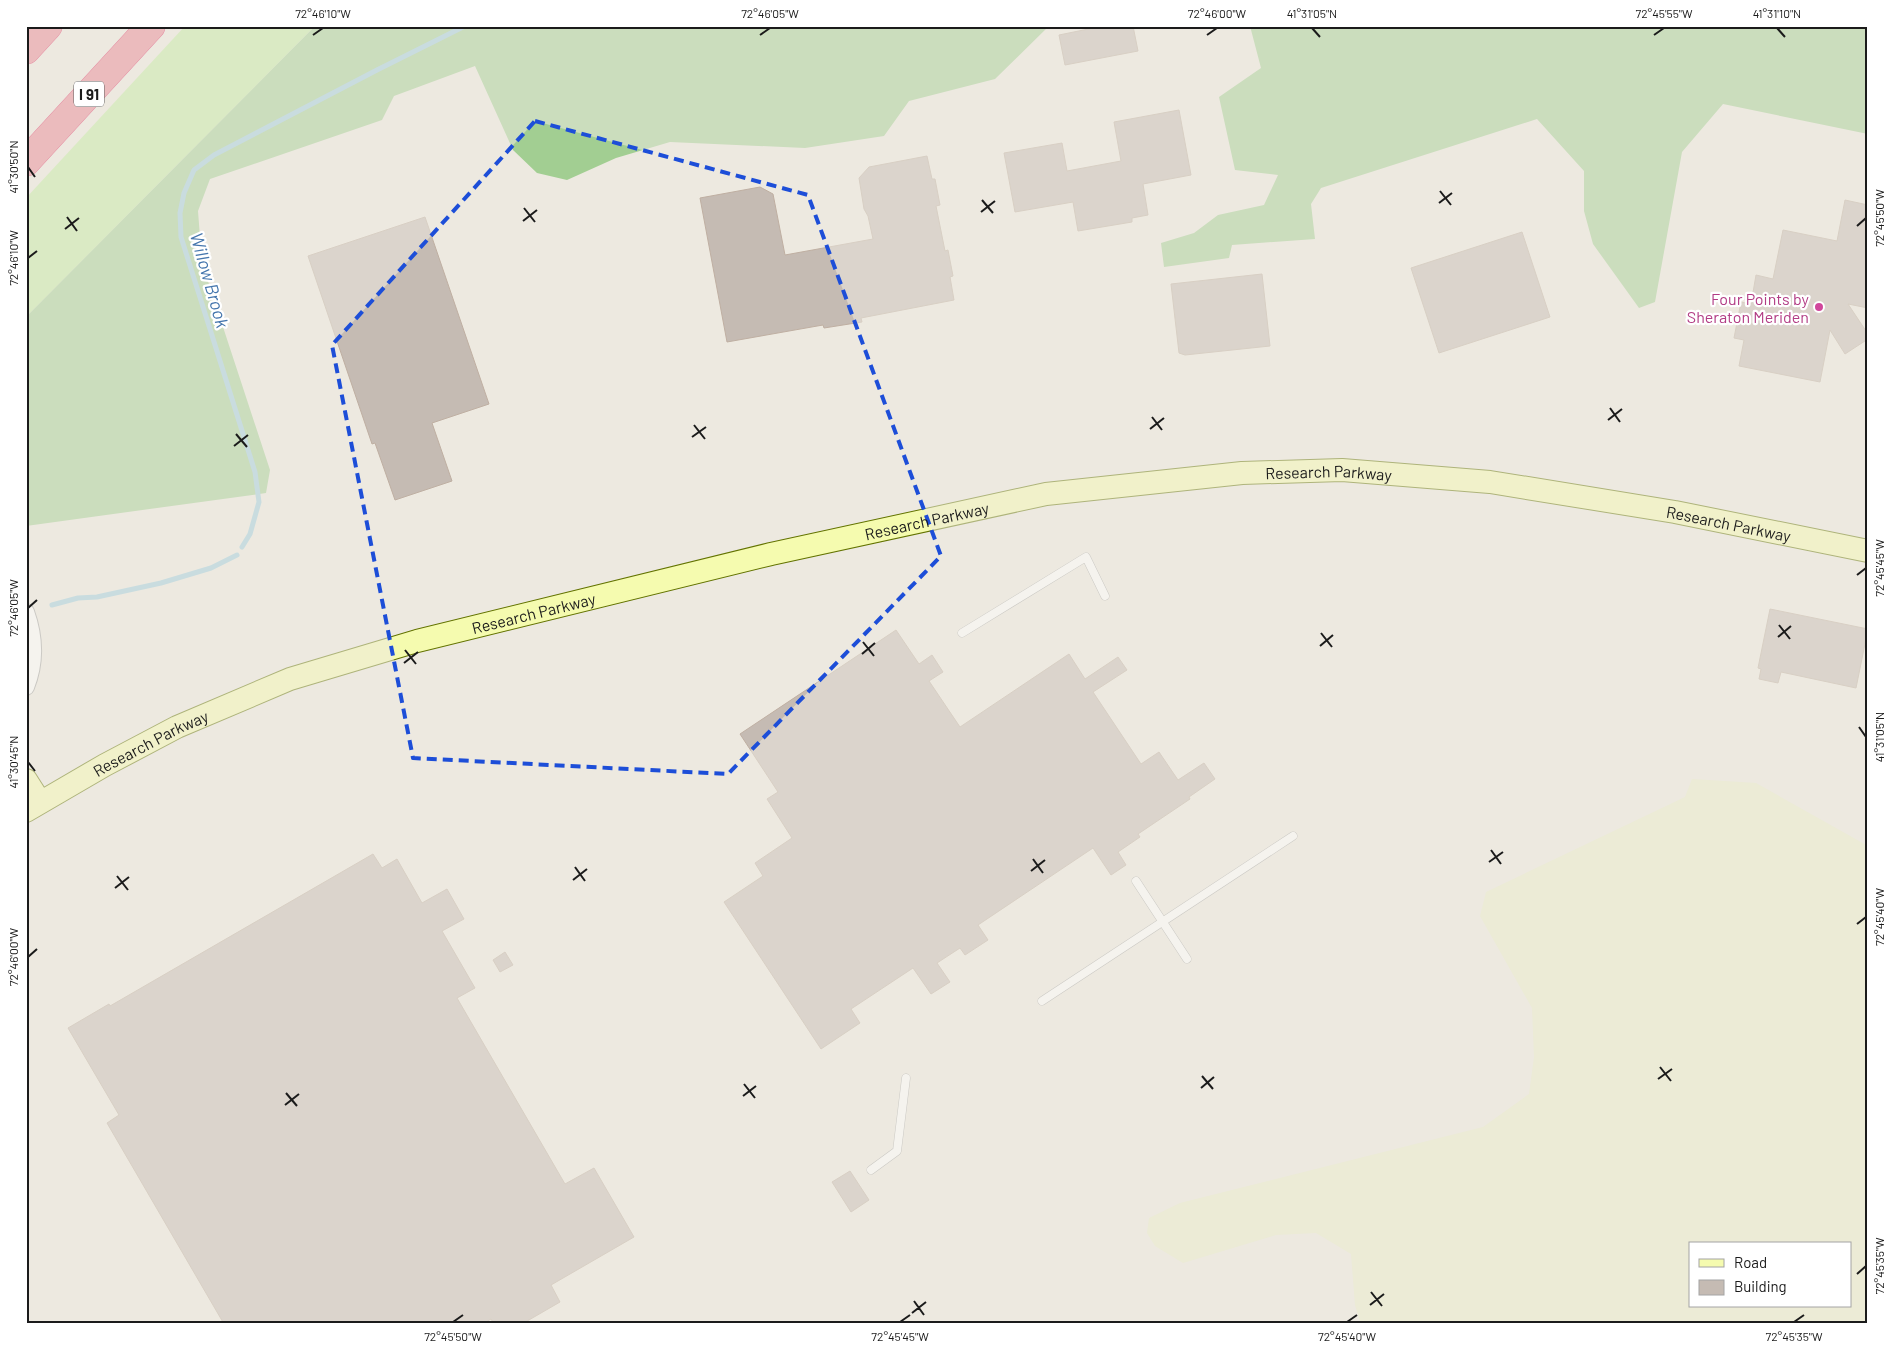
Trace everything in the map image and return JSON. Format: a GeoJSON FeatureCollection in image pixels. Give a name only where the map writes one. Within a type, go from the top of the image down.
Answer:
{"type":"FeatureCollection","features":[{"type":"Feature","properties":{"kind":"highway"},"geometry":{"type":"LineString","coordinates":[[26,50],[48,26]]}},
{"type":"Feature","properties":{"kind":"highway","name":"I 91"},"geometry":{"type":"LineString","coordinates":[[26,162],[151,26]]}},
{"type":"Feature","properties":{"kind":"main road","name":"Research Parkway"},"geometry":{"type":"LineString","coordinates":[[33,806],[177,727],[290,678],[417,642],[771,554],[1046,494],[1242,473],[1342,470],[1490,482],[1676,512],[1868,551]]}},
{"type":"Feature","properties":{"kind":"main road"},"geometry":{"type":"LineString","coordinates":[[26,780],[33,806]]}},
{"type":"Feature","properties":{"kind":"street"},"geometry":{"type":"LineString","coordinates":[[26,612],[31,629],[34,654],[26,687]]}},
{"type":"Feature","properties":{"kind":"lane"},"geometry":{"type":"LineString","coordinates":[[962,633],[1086,557],[1105,596]]}},
{"type":"Feature","properties":{"kind":"lane"},"geometry":{"type":"LineString","coordinates":[[1042,1001],[1293,836]]}},
{"type":"Feature","properties":{"kind":"lane"},"geometry":{"type":"LineString","coordinates":[[1136,882],[1187,959]]}},
{"type":"Feature","properties":{"kind":"lane"},"geometry":{"type":"LineString","coordinates":[[870,1170],[896,1151],[906,1078]]}},
{"type":"Feature","properties":{"kind":"highlighted area"},"geometry":{"type":"Polygon","coordinates":[[[535,121],[808,195],[941,556],[728,774],[413,758],[332,345],[535,121]]]}},
{"type":"Feature","properties":{"kind":"green space"},"geometry":{"type":"Polygon","coordinates":[[[185,26],[315,26],[26,317],[26,198],[185,26]]]}},
{"type":"Feature","properties":{"kind":"green space"},"geometry":{"type":"Polygon","coordinates":[[[315,26],[1049,26],[995,79],[909,101],[884,136],[805,148],[670,142],[616,158],[567,180],[537,173],[513,150],[475,66],[394,96],[382,120],[210,179],[198,211],[202,263],[270,470],[266,493],[26,526],[26,317],[315,26]]]}},
{"type":"Feature","properties":{"kind":"green space"},"geometry":{"type":"Polygon","coordinates":[[[1250,26],[1868,26],[1868,134],[1723,104],[1682,152],[1655,302],[1639,308],[1593,244],[1584,211],[1584,171],[1537,119],[1321,188],[1311,204],[1315,239],[1232,245],[1229,258],[1164,267],[1161,243],[1194,233],[1218,215],[1264,205],[1278,175],[1235,170],[1219,97],[1261,68],[1250,26]]]}},
{"type":"Feature","properties":{"kind":"green space"},"geometry":{"type":"Polygon","coordinates":[[[1692,779],[1756,783],[1868,846],[1868,1324],[1361,1324],[1355,1305],[1351,1254],[1316,1233],[1276,1235],[1183,1263],[1155,1246],[1147,1233],[1149,1218],[1180,1203],[1483,1127],[1529,1094],[1534,1057],[1532,1008],[1480,916],[1486,892],[1685,797],[1692,779]]]}},
{"type":"Feature","properties":{"kind":"building"},"geometry":{"type":"Polygon","coordinates":[[[1103,26],[1133,26],[1138,51],[1065,65],[1059,35],[1103,26]]]}},
{"type":"Feature","properties":{"kind":"building"},"geometry":{"type":"Polygon","coordinates":[[[1179,110],[1191,175],[1143,184],[1148,215],[1132,218],[1132,222],[1078,231],[1073,202],[1015,212],[1004,153],[1062,143],[1067,171],[1121,161],[1114,122],[1179,110]]]}},
{"type":"Feature","properties":{"kind":"building"},"geometry":{"type":"Polygon","coordinates":[[[927,156],[932,179],[935,179],[940,205],[936,206],[945,251],[948,250],[953,276],[950,277],[954,300],[861,318],[862,322],[824,328],[823,325],[727,342],[700,198],[760,187],[773,194],[785,255],[873,239],[868,216],[864,209],[859,178],[869,167],[927,156]]]}},
{"type":"Feature","properties":{"kind":"building"},"geometry":{"type":"Polygon","coordinates":[[[1845,200],[1868,205],[1868,308],[1848,304],[1868,334],[1868,339],[1845,354],[1830,330],[1820,382],[1739,366],[1744,340],[1734,338],[1741,302],[1751,304],[1756,275],[1773,279],[1783,230],[1837,241],[1845,200]]]}},
{"type":"Feature","properties":{"kind":"building"},"geometry":{"type":"Polygon","coordinates":[[[425,217],[489,404],[432,423],[452,481],[395,500],[375,443],[372,444],[308,256],[425,217]]]}},
{"type":"Feature","properties":{"kind":"building"},"geometry":{"type":"Polygon","coordinates":[[[1522,232],[1550,317],[1439,353],[1411,268],[1522,232]]]}},
{"type":"Feature","properties":{"kind":"building"},"geometry":{"type":"Polygon","coordinates":[[[1262,274],[1270,346],[1185,355],[1179,353],[1171,284],[1262,274]]]}},
{"type":"Feature","properties":{"kind":"building"},"geometry":{"type":"Polygon","coordinates":[[[1770,609],[1868,629],[1856,688],[1781,672],[1778,683],[1759,679],[1761,669],[1758,668],[1770,609]]]}},
{"type":"Feature","properties":{"kind":"building"},"geometry":{"type":"Polygon","coordinates":[[[896,630],[919,664],[932,655],[943,672],[929,681],[960,727],[1069,654],[1085,679],[1118,657],[1127,670],[1093,692],[1141,764],[1159,752],[1178,780],[1204,763],[1215,779],[1189,797],[1190,799],[1138,834],[1140,837],[1118,852],[1126,865],[1111,875],[1093,848],[978,925],[988,940],[965,955],[960,948],[937,963],[950,982],[931,994],[913,968],[851,1009],[860,1023],[821,1049],[724,902],[763,876],[755,863],[792,838],[767,799],[778,792],[740,734],[896,630]]]}},
{"type":"Feature","properties":{"kind":"building"},"geometry":{"type":"Polygon","coordinates":[[[373,854],[382,868],[397,859],[422,903],[447,889],[464,919],[442,931],[475,988],[457,998],[565,1184],[594,1168],[634,1237],[551,1285],[560,1302],[522,1324],[494,1324],[491,1319],[483,1324],[224,1324],[107,1123],[119,1115],[68,1028],[109,1004],[110,1006],[373,854]]]}},
{"type":"Feature","properties":{"kind":"building"},"geometry":{"type":"Polygon","coordinates":[[[505,952],[513,965],[500,972],[493,960],[505,952]]]}},
{"type":"Feature","properties":{"kind":"building"},"geometry":{"type":"Polygon","coordinates":[[[850,1171],[869,1200],[851,1212],[832,1182],[850,1171]]]}},
{"type":"Feature","properties":{"kind":"waterway","name":"Willow Brook"},"geometry":{"type":"LineString","coordinates":[[242,547],[250,534],[259,502],[255,472],[181,237],[180,213],[184,193],[194,170],[214,155],[465,26]]}},
{"type":"Feature","properties":{"kind":"waterway","name":"Willow Brook"},"geometry":{"type":"LineString","coordinates":[[52,605],[78,598],[97,597],[161,583],[211,568],[237,555]]}},
{"type":"Feature","properties":{"kind":"place","name":"Four Points by Sheraton Meriden"},"geometry":{"type":"Point","coordinates":[1819,307]}}]}
